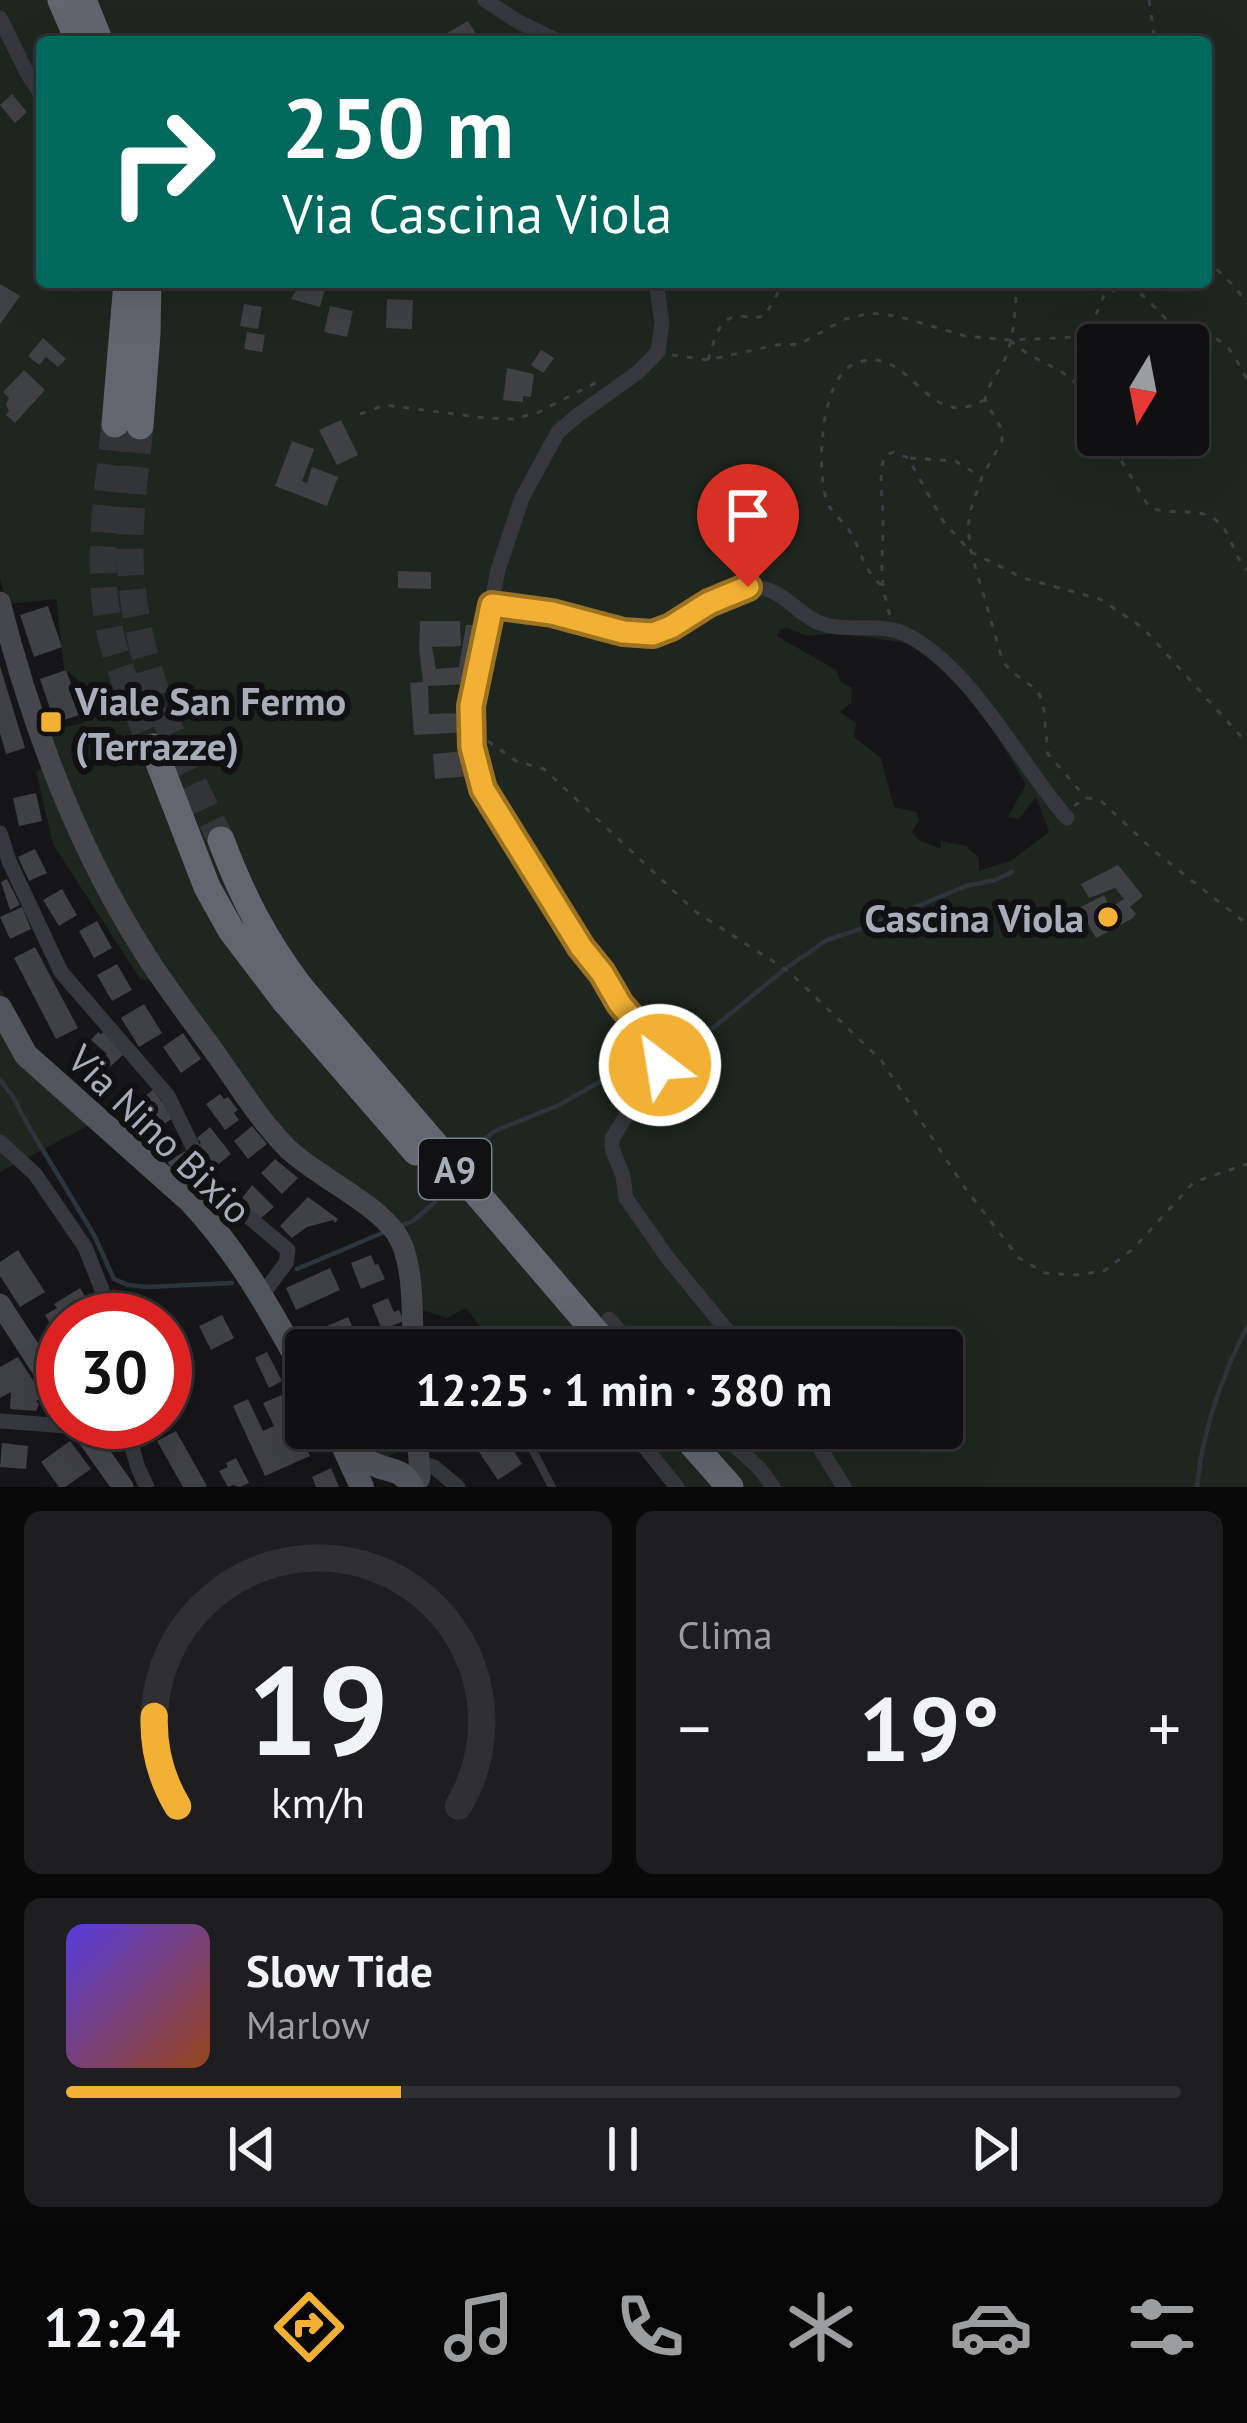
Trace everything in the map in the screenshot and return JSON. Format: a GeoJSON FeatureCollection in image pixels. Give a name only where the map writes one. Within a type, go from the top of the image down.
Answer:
{"type":"FeatureCollection","features":[{"type":"Feature","properties":{"kind":"highway"},"geometry":{"type":"LineString","coordinates":[[61,0],[76,36]]}},
{"type":"Feature","properties":{"kind":"highway"},"geometry":{"type":"LineString","coordinates":[[83,0],[98,36]]}},
{"type":"Feature","properties":{"kind":"highway"},"geometry":{"type":"LineString","coordinates":[[128,288],[128,425],[147,334],[148,288]]}},
{"type":"Feature","properties":{"kind":"highway","name":"A9"},"geometry":{"type":"LineString","coordinates":[[153,747],[207,887],[231,930],[592,1329]]}},
{"type":"Feature","properties":{"kind":"highway","name":"A9"},"geometry":{"type":"LineString","coordinates":[[220,840],[292,994],[571,1329]]}},
{"type":"Feature","properties":{"kind":"highway"},"geometry":{"type":"LineString","coordinates":[[674,1449],[706,1487]]}},
{"type":"Feature","properties":{"kind":"highway"},"geometry":{"type":"LineString","coordinates":[[697,1449],[730,1487]]}},
{"type":"Feature","properties":{"kind":"main road"},"geometry":{"type":"LineString","coordinates":[[0,602],[67,809],[103,885],[144,953],[258,1113],[306,1165],[398,1235],[406,1255],[411,1329]]}},
{"type":"Feature","properties":{"kind":"main road","name":"Via Nino Bixio"},"geometry":{"type":"LineString","coordinates":[[0,1008],[26,1055],[190,1201],[240,1261],[285,1337]]}},
{"type":"Feature","properties":{"kind":"main road"},"geometry":{"type":"LineString","coordinates":[[0,1304],[36,1360]]}},
{"type":"Feature","properties":{"kind":"main road"},"geometry":{"type":"LineString","coordinates":[[95,1449],[123,1487]]}},
{"type":"Feature","properties":{"kind":"main road"},"geometry":{"type":"LineString","coordinates":[[348,1451],[364,1487],[372,1476],[400,1460],[407,1449]]}},
{"type":"Feature","properties":{"kind":"main road"},"geometry":{"type":"LineString","coordinates":[[348,1451],[416,1479],[417,1449]]}},
{"type":"Feature","properties":{"kind":"street"},"geometry":{"type":"LineString","coordinates":[[485,0],[548,36]]}},
{"type":"Feature","properties":{"kind":"street"},"geometry":{"type":"LineString","coordinates":[[0,18],[36,87]]}},
{"type":"Feature","properties":{"kind":"street"},"geometry":{"type":"LineString","coordinates":[[657,288],[662,322],[658,352],[559,432],[522,498],[498,570],[471,706],[472,747],[483,789],[581,947],[659,1058],[642,1100],[624,1119],[612,1148],[626,1198],[726,1329]]}},
{"type":"Feature","properties":{"kind":"street"},"geometry":{"type":"LineString","coordinates":[[492,605],[653,634],[748,587],[765,588],[835,628],[889,628],[933,651],[961,680],[1067,818]]}},
{"type":"Feature","properties":{"kind":"street"},"geometry":{"type":"LineString","coordinates":[[0,833],[61,972],[168,1096],[206,1174],[226,1198],[288,1250],[286,1263],[262,1295]]}},
{"type":"Feature","properties":{"kind":"street"},"geometry":{"type":"LineString","coordinates":[[0,1142],[34,1174],[85,1247],[103,1293]]}},
{"type":"Feature","properties":{"kind":"street"},"geometry":{"type":"LineString","coordinates":[[609,1319],[618,1329]]}},
{"type":"Feature","properties":{"kind":"street"},"geometry":{"type":"LineString","coordinates":[[5,1422],[36,1416]]}},
{"type":"Feature","properties":{"kind":"street"},"geometry":{"type":"LineString","coordinates":[[5,1422],[36,1423]]}},
{"type":"Feature","properties":{"kind":"street"},"geometry":{"type":"LineString","coordinates":[[133,1449],[147,1487]]}},
{"type":"Feature","properties":{"kind":"street"},"geometry":{"type":"LineString","coordinates":[[646,1449],[677,1487]]}},
{"type":"Feature","properties":{"kind":"street"},"geometry":{"type":"LineString","coordinates":[[739,1449],[773,1487]]}},
{"type":"Feature","properties":{"kind":"street"},"geometry":{"type":"LineString","coordinates":[[821,1449],[844,1487]]}},
{"type":"Feature","properties":{"kind":"street"},"geometry":{"type":"LineString","coordinates":[[416,1479],[434,1467],[458,1487]]}},
{"type":"Feature","properties":{"kind":"lane"},"geometry":{"type":"LineString","coordinates":[[532,1449],[552,1487]]}},
{"type":"Feature","properties":{"kind":"path"},"geometry":{"type":"LineString","coordinates":[[1149,0],[1154,36]]}},
{"type":"Feature","properties":{"kind":"path"},"geometry":{"type":"LineString","coordinates":[[1212,265],[1247,304]]}},
{"type":"Feature","properties":{"kind":"path"},"geometry":{"type":"LineString","coordinates":[[708,360],[721,325],[734,317],[765,316],[781,288]]}},
{"type":"Feature","properties":{"kind":"path"},"geometry":{"type":"LineString","coordinates":[[1017,288],[1006,358],[988,385],[985,400],[1002,430],[1002,441],[970,512],[971,552],[1003,662],[1037,689],[1043,702],[1048,754],[1086,797]]}},
{"type":"Feature","properties":{"kind":"path"},"geometry":{"type":"LineString","coordinates":[[658,352],[708,360],[800,344],[845,319],[871,313],[965,336],[1066,338],[1088,334],[1104,295],[1132,289],[1179,328],[1214,337],[1226,346],[1247,379]]}},
{"type":"Feature","properties":{"kind":"path"},"geometry":{"type":"LineString","coordinates":[[1010,340],[1027,356],[1077,385]]}},
{"type":"Feature","properties":{"kind":"path"},"geometry":{"type":"LineString","coordinates":[[882,586],[870,576],[849,530],[831,510],[824,486],[828,402],[845,371],[857,362],[885,362],[898,366],[936,401],[963,409],[985,400]]}},
{"type":"Feature","properties":{"kind":"path"},"geometry":{"type":"LineString","coordinates":[[360,414],[386,405],[512,419],[537,413],[597,381],[628,379]]}},
{"type":"Feature","properties":{"kind":"path"},"geometry":{"type":"LineString","coordinates":[[889,628],[891,618],[882,586],[880,468],[885,455],[894,452],[908,458],[955,461],[982,477]]}},
{"type":"Feature","properties":{"kind":"path"},"geometry":{"type":"LineString","coordinates":[[1119,456],[1149,507],[1170,514],[1213,517],[1247,570]]}},
{"type":"Feature","properties":{"kind":"path"},"geometry":{"type":"LineString","coordinates":[[908,458],[943,521],[971,552],[1022,578],[1100,599],[1143,628],[1247,743]]}},
{"type":"Feature","properties":{"kind":"path"},"geometry":{"type":"LineString","coordinates":[[488,742],[517,761],[544,769],[696,911],[788,971],[881,1060],[964,1188],[1019,1258],[1045,1273],[1104,1271],[1133,1250],[1194,1182],[1247,1164]]}},
{"type":"Feature","properties":{"kind":"path"},"geometry":{"type":"LineString","coordinates":[[1067,818],[1077,801],[1099,799],[1153,850],[1247,924]]}},
{"type":"Feature","properties":{"kind":"shaded area"},"geometry":{"type":"Polygon","coordinates":[[[0,0],[1247,0],[1247,1487],[682,1487],[640,1449],[963,1449],[963,1329],[482,1329],[466,1308],[447,1318],[413,1307],[416,1277],[408,1230],[391,1210],[282,1138],[171,983],[140,979],[53,844],[36,771],[56,764],[47,731],[84,723],[81,683],[64,668],[56,599],[7,604],[0,578],[0,0]],[[787,628],[777,636],[836,670],[841,682],[852,688],[851,703],[840,712],[856,723],[854,737],[881,758],[894,807],[916,812],[919,820],[912,832],[919,840],[941,849],[941,841],[966,846],[979,858],[979,871],[1012,860],[1049,832],[1036,797],[1019,819],[1008,817],[1026,784],[990,725],[936,657],[912,644],[839,633],[807,636],[787,628]]]}},
{"type":"Feature","properties":{"kind":"shaded area"},"geometry":{"type":"Polygon","coordinates":[[[0,988],[36,1055],[101,1119],[0,1172],[0,988]]]}},
{"type":"Feature","properties":{"kind":"shaded area"},"geometry":{"type":"Polygon","coordinates":[[[370,1449],[402,1449],[387,1457],[370,1449]]]}},
{"type":"Feature","properties":{"kind":"building"},"geometry":{"type":"Polygon","coordinates":[[[468,21],[477,36],[442,36],[468,21]]]}},
{"type":"Feature","properties":{"kind":"building"},"geometry":{"type":"Polygon","coordinates":[[[12,94],[27,112],[15,123],[0,105],[12,94]]]}},
{"type":"Feature","properties":{"kind":"building"},"geometry":{"type":"Polygon","coordinates":[[[0,284],[20,296],[0,324],[0,284]]]}},
{"type":"Feature","properties":{"kind":"building"},"geometry":{"type":"Polygon","coordinates":[[[297,288],[325,288],[320,307],[291,299],[297,288]]]}},
{"type":"Feature","properties":{"kind":"building"},"geometry":{"type":"Polygon","coordinates":[[[387,299],[413,300],[412,329],[386,328],[387,299]]]}},
{"type":"Feature","properties":{"kind":"building"},"geometry":{"type":"Polygon","coordinates":[[[244,304],[262,307],[258,329],[240,326],[244,304]]]}},
{"type":"Feature","properties":{"kind":"building"},"geometry":{"type":"Polygon","coordinates":[[[330,306],[353,311],[347,337],[324,332],[330,306]]]}},
{"type":"Feature","properties":{"kind":"building"},"geometry":{"type":"Polygon","coordinates":[[[247,332],[265,335],[262,352],[244,349],[247,332]]]}},
{"type":"Feature","properties":{"kind":"building"},"geometry":{"type":"Polygon","coordinates":[[[43,338],[66,359],[58,367],[46,357],[39,365],[28,356],[43,338]]]}},
{"type":"Feature","properties":{"kind":"building"},"geometry":{"type":"Polygon","coordinates":[[[541,350],[554,358],[543,373],[531,365],[541,350]]]}},
{"type":"Feature","properties":{"kind":"building"},"geometry":{"type":"Polygon","coordinates":[[[507,368],[534,374],[531,397],[523,396],[523,402],[503,400],[507,368]]]}},
{"type":"Feature","properties":{"kind":"building"},"geometry":{"type":"Polygon","coordinates":[[[24,370],[45,390],[15,423],[6,415],[9,398],[3,392],[24,370]]]}},
{"type":"Feature","properties":{"kind":"building"},"geometry":{"type":"Polygon","coordinates":[[[341,420],[358,455],[337,465],[319,430],[341,420]]]}},
{"type":"Feature","properties":{"kind":"building"},"geometry":{"type":"Polygon","coordinates":[[[292,441],[314,449],[302,481],[307,483],[312,467],[338,477],[327,506],[275,486],[292,441]]]}},
{"type":"Feature","properties":{"kind":"building"},"geometry":{"type":"Polygon","coordinates":[[[398,571],[431,572],[431,589],[398,588],[398,571]]]}},
{"type":"Feature","properties":{"kind":"building"},"geometry":{"type":"Polygon","coordinates":[[[48,606],[62,647],[34,657],[20,615],[48,606]]]}},
{"type":"Feature","properties":{"kind":"building"},"geometry":{"type":"Polygon","coordinates":[[[420,621],[460,621],[461,646],[432,647],[436,669],[459,667],[466,625],[482,625],[472,684],[428,686],[429,714],[467,713],[468,732],[414,735],[410,683],[423,682],[420,621]]]}},
{"type":"Feature","properties":{"kind":"building"},"geometry":{"type":"Polygon","coordinates":[[[0,666],[25,748],[6,754],[0,733],[0,666]]]}},
{"type":"Feature","properties":{"kind":"building"},"geometry":{"type":"Polygon","coordinates":[[[66,670],[82,714],[55,723],[40,679],[66,670]]]}},
{"type":"Feature","properties":{"kind":"building"},"geometry":{"type":"Polygon","coordinates":[[[465,751],[468,776],[435,779],[433,754],[465,751]]]}},
{"type":"Feature","properties":{"kind":"building"},"geometry":{"type":"Polygon","coordinates":[[[36,793],[42,821],[19,826],[13,798],[36,793]]]}},
{"type":"Feature","properties":{"kind":"building"},"geometry":{"type":"Polygon","coordinates":[[[35,849],[47,873],[29,881],[18,857],[35,849]]]}},
{"type":"Feature","properties":{"kind":"building"},"geometry":{"type":"Polygon","coordinates":[[[1118,865],[1143,896],[1130,907],[1136,914],[1130,920],[1096,938],[1079,908],[1104,895],[1110,908],[1124,899],[1115,888],[1089,898],[1081,884],[1118,865]]]}},
{"type":"Feature","properties":{"kind":"building"},"geometry":{"type":"Polygon","coordinates":[[[7,879],[20,905],[10,910],[1,882],[7,879]]]}},
{"type":"Feature","properties":{"kind":"building"},"geometry":{"type":"Polygon","coordinates":[[[62,889],[77,915],[59,926],[43,900],[62,889]]]}},
{"type":"Feature","properties":{"kind":"building"},"geometry":{"type":"Polygon","coordinates":[[[22,907],[31,929],[10,939],[0,917],[22,907]]]}},
{"type":"Feature","properties":{"kind":"building"},"geometry":{"type":"Polygon","coordinates":[[[97,921],[112,948],[94,958],[79,931],[97,921]]]}},
{"type":"Feature","properties":{"kind":"building"},"geometry":{"type":"Polygon","coordinates":[[[35,947],[78,1028],[56,1039],[14,958],[35,947]]]}},
{"type":"Feature","properties":{"kind":"building"},"geometry":{"type":"Polygon","coordinates":[[[117,964],[132,990],[112,1001],[97,975],[117,964]]]}},
{"type":"Feature","properties":{"kind":"building"},"geometry":{"type":"Polygon","coordinates":[[[144,1004],[162,1033],[139,1047],[121,1018],[144,1004]]]}},
{"type":"Feature","properties":{"kind":"building"},"geometry":{"type":"Polygon","coordinates":[[[104,1031],[127,1051],[98,1078],[90,1068],[107,1054],[91,1040],[104,1031]]]}},
{"type":"Feature","properties":{"kind":"building"},"geometry":{"type":"Polygon","coordinates":[[[183,1033],[201,1059],[181,1073],[163,1047],[183,1033]]]}},
{"type":"Feature","properties":{"kind":"building"},"geometry":{"type":"Polygon","coordinates":[[[153,1090],[174,1117],[155,1131],[135,1103],[153,1090]]]}},
{"type":"Feature","properties":{"kind":"building"},"geometry":{"type":"Polygon","coordinates":[[[220,1094],[238,1110],[234,1113],[239,1120],[225,1130],[206,1104],[220,1094]]]}},
{"type":"Feature","properties":{"kind":"building"},"geometry":{"type":"Polygon","coordinates":[[[252,1126],[267,1144],[248,1159],[234,1141],[252,1126]]]}},
{"type":"Feature","properties":{"kind":"building"},"geometry":{"type":"Polygon","coordinates":[[[210,1127],[231,1154],[216,1166],[198,1145],[197,1138],[210,1127]]]}},
{"type":"Feature","properties":{"kind":"building"},"geometry":{"type":"Polygon","coordinates":[[[186,1151],[193,1170],[212,1189],[201,1200],[177,1179],[167,1161],[186,1151]]]}},
{"type":"Feature","properties":{"kind":"building"},"geometry":{"type":"Polygon","coordinates":[[[275,1159],[298,1178],[282,1194],[261,1173],[275,1159]]]}},
{"type":"Feature","properties":{"kind":"building"},"geometry":{"type":"Polygon","coordinates":[[[252,1185],[274,1207],[259,1220],[240,1201],[252,1185]]]}},
{"type":"Feature","properties":{"kind":"building"},"geometry":{"type":"Polygon","coordinates":[[[308,1197],[338,1219],[307,1227],[292,1238],[280,1226],[308,1197]]]}},
{"type":"Feature","properties":{"kind":"building"},"geometry":{"type":"Polygon","coordinates":[[[18,1250],[45,1292],[36,1293],[20,1307],[0,1276],[0,1262],[18,1250]]]}},
{"type":"Feature","properties":{"kind":"building"},"geometry":{"type":"Polygon","coordinates":[[[371,1255],[385,1279],[361,1289],[351,1263],[371,1255]]]}},
{"type":"Feature","properties":{"kind":"building"},"geometry":{"type":"Polygon","coordinates":[[[330,1268],[340,1290],[296,1310],[286,1288],[330,1268]]]}},
{"type":"Feature","properties":{"kind":"building"},"geometry":{"type":"Polygon","coordinates":[[[388,1298],[404,1321],[382,1329],[372,1305],[388,1298]]]}},
{"type":"Feature","properties":{"kind":"building"},"geometry":{"type":"Polygon","coordinates":[[[222,1315],[234,1338],[211,1350],[199,1326],[222,1315]]]}},
{"type":"Feature","properties":{"kind":"building"},"geometry":{"type":"Polygon","coordinates":[[[348,1317],[353,1329],[328,1329],[348,1317]]]}},
{"type":"Feature","properties":{"kind":"building"},"geometry":{"type":"Polygon","coordinates":[[[267,1352],[282,1381],[269,1388],[255,1358],[267,1352]]]}},
{"type":"Feature","properties":{"kind":"building"},"geometry":{"type":"Polygon","coordinates":[[[18,1357],[36,1385],[36,1411],[10,1409],[11,1392],[0,1398],[0,1367],[18,1357]]]}},
{"type":"Feature","properties":{"kind":"building"},"geometry":{"type":"Polygon","coordinates":[[[282,1395],[285,1449],[307,1449],[310,1456],[265,1476],[233,1406],[248,1399],[263,1431],[274,1426],[263,1403],[282,1395]]]}},
{"type":"Feature","properties":{"kind":"building"},"geometry":{"type":"Polygon","coordinates":[[[2,1443],[28,1446],[26,1469],[0,1467],[2,1443]]]}},
{"type":"Feature","properties":{"kind":"building"},"geometry":{"type":"Polygon","coordinates":[[[59,1449],[76,1449],[91,1469],[59,1487],[41,1462],[59,1449]]]}},
{"type":"Feature","properties":{"kind":"building"},"geometry":{"type":"Polygon","coordinates":[[[162,1449],[186,1449],[207,1486],[183,1487],[162,1449]]]}},
{"type":"Feature","properties":{"kind":"building"},"geometry":{"type":"Polygon","coordinates":[[[512,1449],[522,1464],[498,1480],[479,1452],[512,1449]]]}},
{"type":"Feature","properties":{"kind":"building"},"geometry":{"type":"Polygon","coordinates":[[[236,1458],[249,1483],[228,1487],[219,1471],[236,1458]]]}},
{"type":"Feature","properties":{"kind":"building"},"geometry":{"type":"Polygon","coordinates":[[[331,1468],[339,1487],[316,1487],[312,1477],[331,1468]]]}},
{"type":"Feature","properties":{"kind":"waterway"},"geometry":{"type":"LineString","coordinates":[[665,1054],[713,1028],[827,940],[1012,872]]}},
{"type":"Feature","properties":{"kind":"waterway"},"geometry":{"type":"LineString","coordinates":[[467,1152],[495,1131],[559,1105],[617,1072],[655,1059]]}},
{"type":"Feature","properties":{"kind":"waterway"},"geometry":{"type":"LineString","coordinates":[[0,1080],[94,1235],[114,1279],[147,1287],[232,1283]]}},
{"type":"Feature","properties":{"kind":"waterway"},"geometry":{"type":"LineString","coordinates":[[400,1226],[435,1202]]}},
{"type":"Feature","properties":{"kind":"waterway"},"geometry":{"type":"LineString","coordinates":[[297,1269],[387,1231]]}},
{"type":"Feature","properties":{"kind":"waterway"},"geometry":{"type":"LineString","coordinates":[[1197,1487],[1214,1405],[1247,1327]]}},
{"type":"Feature","properties":{"kind":"tunnel"},"geometry":{"type":"LineString","coordinates":[[115,424],[104,528],[106,606],[118,662],[153,747]]}},
{"type":"Feature","properties":{"kind":"tunnel"},"geometry":{"type":"LineString","coordinates":[[140,426],[130,538],[135,611],[163,712],[221,840]]}},
{"type":"Feature","properties":{"kind":"place","name":"Viale San Fermo (Terrazze)"},"geometry":{"type":"Point","coordinates":[51,722]}},
{"type":"Feature","properties":{"kind":"place","name":"Cascina Viola"},"geometry":{"type":"Point","coordinates":[1108,917]}},
{"type":"Feature","properties":{"kind":"route"},"geometry":{"type":"LineString","coordinates":[[660,1065],[659,1050],[581,947],[483,789],[472,747],[471,706],[492,605],[653,634],[748,587]]}}]}
